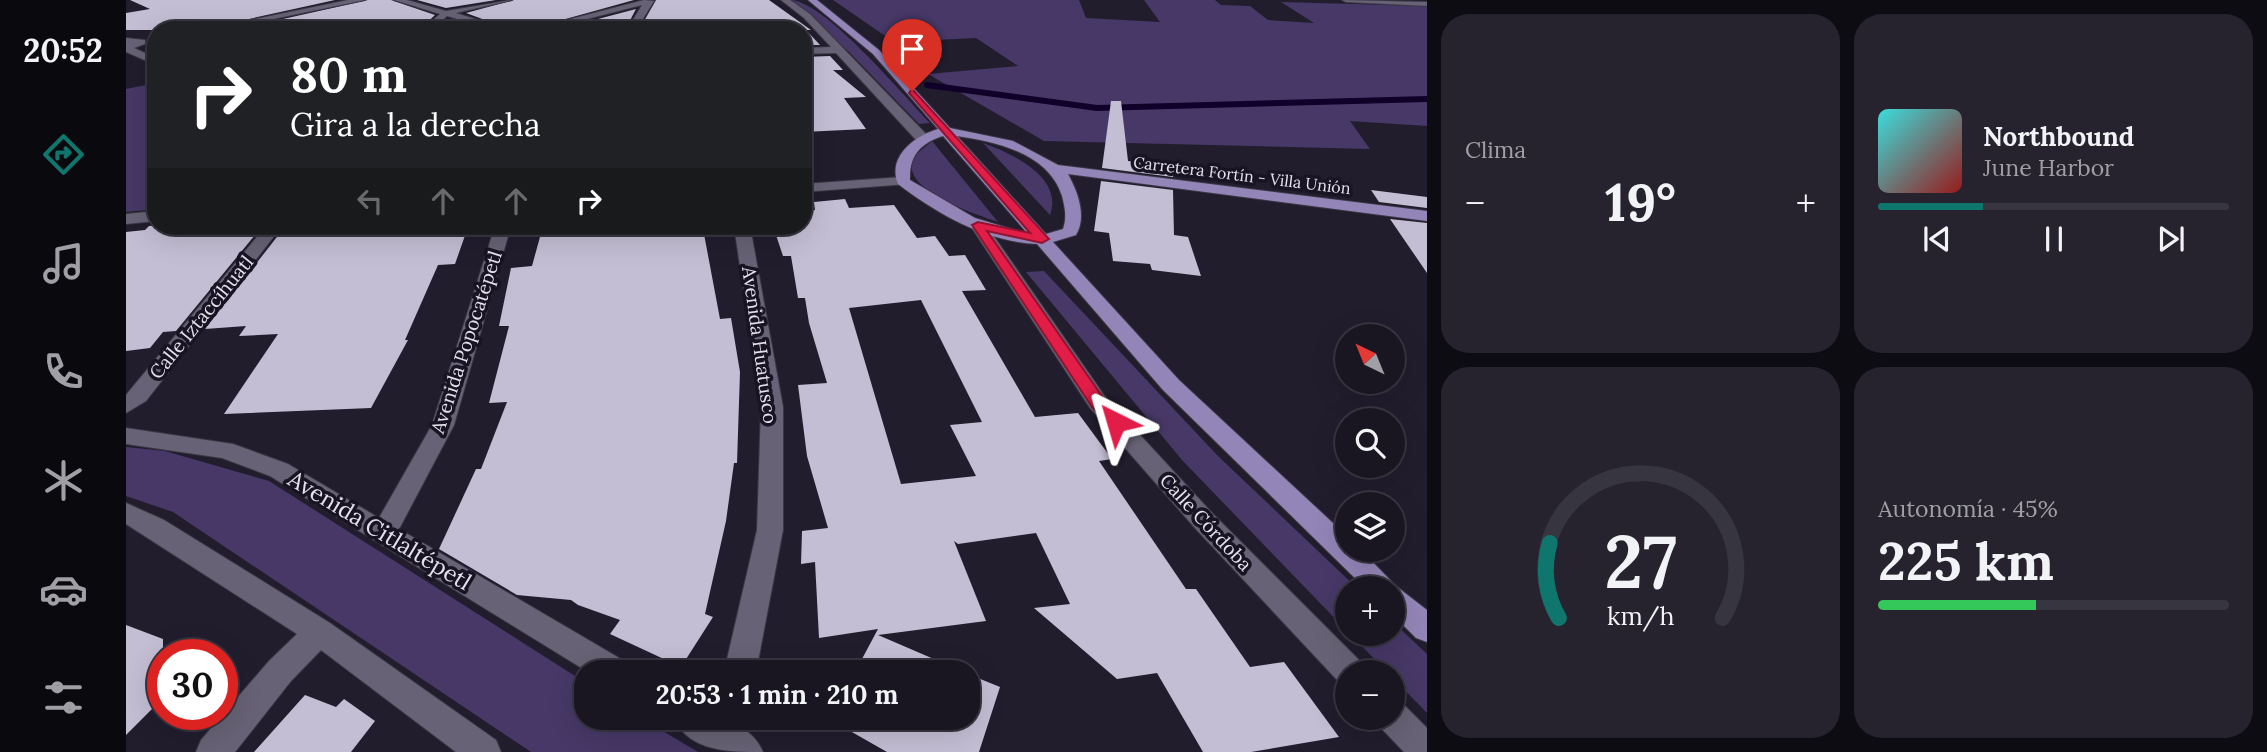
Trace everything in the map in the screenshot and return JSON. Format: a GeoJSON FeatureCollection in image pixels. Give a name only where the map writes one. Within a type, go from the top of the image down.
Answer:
{"type":"FeatureCollection","features":[{"type":"Feature","properties":{"kind":"main road"},"geometry":{"type":"LineString","coordinates":[[812,0],[876,52],[1171,385],[1370,576]]}},
{"type":"Feature","properties":{"kind":"main road"},"geometry":{"type":"LineString","coordinates":[[947,131],[974,134],[1004,142],[1053,168],[1063,177],[1076,219],[1070,232],[1042,239],[978,225],[935,204],[902,181],[903,163],[908,151],[922,138],[947,131]]}},
{"type":"Feature","properties":{"kind":"main road","name":"Carretera Fortín - Villa Unión"},"geometry":{"type":"LineString","coordinates":[[1053,168],[1427,216]]}},
{"type":"Feature","properties":{"kind":"main road"},"geometry":{"type":"LineString","coordinates":[[1405,608],[1427,629]]}},
{"type":"Feature","properties":{"kind":"street"},"geometry":{"type":"LineString","coordinates":[[252,21],[361,0]]}},
{"type":"Feature","properties":{"kind":"street"},"geometry":{"type":"LineString","coordinates":[[398,0],[474,21]]}},
{"type":"Feature","properties":{"kind":"street"},"geometry":{"type":"LineString","coordinates":[[437,21],[446,13],[508,0]]}},
{"type":"Feature","properties":{"kind":"street"},"geometry":{"type":"LineString","coordinates":[[785,0],[811,21]]}},
{"type":"Feature","properties":{"kind":"street"},"geometry":{"type":"LineString","coordinates":[[1346,0],[1427,4]]}},
{"type":"Feature","properties":{"kind":"street"},"geometry":{"type":"LineString","coordinates":[[569,21],[650,1]]}},
{"type":"Feature","properties":{"kind":"street"},"geometry":{"type":"LineString","coordinates":[[637,21],[650,1]]}},
{"type":"Feature","properties":{"kind":"street"},"geometry":{"type":"LineString","coordinates":[[812,22],[922,138]]}},
{"type":"Feature","properties":{"kind":"street"},"geometry":{"type":"LineString","coordinates":[[126,41],[141,42]]}},
{"type":"Feature","properties":{"kind":"street"},"geometry":{"type":"LineString","coordinates":[[126,48],[147,41]]}},
{"type":"Feature","properties":{"kind":"street"},"geometry":{"type":"LineString","coordinates":[[126,48],[147,58]]}},
{"type":"Feature","properties":{"kind":"street"},"geometry":{"type":"LineString","coordinates":[[812,51],[836,50]]}},
{"type":"Feature","properties":{"kind":"street"},"geometry":{"type":"LineString","coordinates":[[812,187],[902,181]]}},
{"type":"Feature","properties":{"kind":"street"},"geometry":{"type":"LineString","coordinates":[[126,219],[147,217]]}},
{"type":"Feature","properties":{"kind":"street","name":"Calle Córdoba"},"geometry":{"type":"LineString","coordinates":[[978,225],[1098,403],[1204,521],[1338,660]]}},
{"type":"Feature","properties":{"kind":"street","name":"Calle Iztaccíhuatl"},"geometry":{"type":"LineString","coordinates":[[126,406],[138,396],[267,235]]}},
{"type":"Feature","properties":{"kind":"street","name":"Avenida Popocatépetl"},"geometry":{"type":"LineString","coordinates":[[385,531],[443,425],[500,235]]}},
{"type":"Feature","properties":{"kind":"street","name":"Avenida Huatusco"},"geometry":{"type":"LineString","coordinates":[[743,235],[772,407],[770,530],[743,660]]}},
{"type":"Feature","properties":{"kind":"street","name":"Avenida Citlaltépetl"},"geometry":{"type":"LineString","coordinates":[[126,436],[225,450],[279,470],[385,531],[595,660]]}},
{"type":"Feature","properties":{"kind":"street"},"geometry":{"type":"LineString","coordinates":[[126,513],[155,527],[319,632],[484,752]]}},
{"type":"Feature","properties":{"kind":"street"},"geometry":{"type":"LineString","coordinates":[[213,752],[280,671],[319,632]]}},
{"type":"Feature","properties":{"kind":"street"},"geometry":{"type":"LineString","coordinates":[[1405,729],[1427,752]]}},
{"type":"Feature","properties":{"kind":"shaded area"},"geometry":{"type":"Polygon","coordinates":[[[790,0],[805,4],[823,15],[863,51],[930,123],[919,124],[849,52],[790,0]]]}},
{"type":"Feature","properties":{"kind":"shaded area"},"geometry":{"type":"Polygon","coordinates":[[[833,0],[1079,0],[1086,18],[1160,22],[1144,0],[1215,0],[1221,5],[1250,6],[1268,20],[1314,23],[1281,2],[1427,6],[1427,126],[1350,121],[1370,149],[1044,141],[928,74],[1018,66],[976,38],[894,42],[833,0]]]}},
{"type":"Feature","properties":{"kind":"shaded area"},"geometry":{"type":"Polygon","coordinates":[[[147,85],[147,210],[126,212],[126,89],[147,85]]]}},
{"type":"Feature","properties":{"kind":"shaded area"},"geometry":{"type":"Polygon","coordinates":[[[932,141],[998,222],[941,199],[916,179],[912,168],[915,156],[932,141]]]}},
{"type":"Feature","properties":{"kind":"shaded area"},"geometry":{"type":"Polygon","coordinates":[[[983,143],[1020,160],[1042,178],[1052,201],[1050,215],[983,143]]]}},
{"type":"Feature","properties":{"kind":"shaded area"},"geometry":{"type":"Polygon","coordinates":[[[1044,271],[1218,456],[1344,576],[1335,576],[1335,619],[1182,460],[1026,272],[1044,271]]]}},
{"type":"Feature","properties":{"kind":"shaded area"},"geometry":{"type":"Polygon","coordinates":[[[126,447],[165,451],[269,481],[574,675],[574,730],[661,730],[698,752],[531,752],[173,512],[126,496],[126,447]]]}},
{"type":"Feature","properties":{"kind":"shaded area"},"geometry":{"type":"Polygon","coordinates":[[[1405,633],[1427,654],[1427,713],[1405,690],[1405,660],[1375,660],[1362,646],[1405,646],[1405,633]]]}},
{"type":"Feature","properties":{"kind":"building"},"geometry":{"type":"Polygon","coordinates":[[[130,0],[335,0],[240,21],[147,21],[147,30],[126,30],[126,13],[150,9],[130,0]]]}},
{"type":"Feature","properties":{"kind":"building"},"geometry":{"type":"Polygon","coordinates":[[[368,0],[391,0],[435,15],[429,21],[274,21],[368,0]]]}},
{"type":"Feature","properties":{"kind":"building"},"geometry":{"type":"Polygon","coordinates":[[[417,0],[496,0],[446,8],[417,0]]]}},
{"type":"Feature","properties":{"kind":"building"},"geometry":{"type":"Polygon","coordinates":[[[514,0],[634,0],[558,21],[488,21],[466,13],[514,0]]]}},
{"type":"Feature","properties":{"kind":"building"},"geometry":{"type":"Polygon","coordinates":[[[656,0],[769,0],[798,21],[644,21],[656,0]]]}},
{"type":"Feature","properties":{"kind":"building"},"geometry":{"type":"Polygon","coordinates":[[[636,9],[630,21],[590,21],[636,9]]]}},
{"type":"Feature","properties":{"kind":"building"},"geometry":{"type":"Polygon","coordinates":[[[812,36],[820,45],[812,45],[812,36]]]}},
{"type":"Feature","properties":{"kind":"building"},"geometry":{"type":"Polygon","coordinates":[[[830,56],[843,70],[833,70],[866,97],[844,98],[866,129],[812,132],[812,57],[830,56]]]}},
{"type":"Feature","properties":{"kind":"building"},"geometry":{"type":"Polygon","coordinates":[[[1111,101],[1121,101],[1128,161],[1173,166],[1173,177],[1102,168],[1111,101]]]}},
{"type":"Feature","properties":{"kind":"building"},"geometry":{"type":"Polygon","coordinates":[[[1101,181],[1173,190],[1174,235],[1188,237],[1201,276],[1152,270],[1150,264],[1113,261],[1109,233],[1094,231],[1101,181]]]}},
{"type":"Feature","properties":{"kind":"building"},"geometry":{"type":"Polygon","coordinates":[[[1371,190],[1427,197],[1427,208],[1379,202],[1371,190]]]}},
{"type":"Feature","properties":{"kind":"building"},"geometry":{"type":"Polygon","coordinates":[[[845,199],[849,208],[894,205],[917,238],[935,236],[949,256],[965,255],[986,290],[962,291],[1035,417],[1078,413],[1112,459],[1099,461],[1186,589],[1196,589],[1250,667],[1284,662],[1339,737],[1251,752],[1203,752],[1157,673],[1117,679],[1034,608],[1070,604],[1036,533],[958,544],[954,541],[986,621],[878,635],[936,660],[861,660],[878,629],[819,638],[815,562],[801,564],[802,531],[828,528],[807,456],[798,385],[827,383],[809,323],[805,298],[798,298],[791,256],[783,256],[776,235],[812,235],[812,211],[815,210],[814,202],[845,199]],[[921,300],[849,308],[901,484],[976,476],[950,425],[982,422],[921,300]]]}},
{"type":"Feature","properties":{"kind":"building"},"geometry":{"type":"Polygon","coordinates":[[[1390,219],[1427,223],[1427,273],[1390,219]]]}},
{"type":"Feature","properties":{"kind":"building"},"geometry":{"type":"Polygon","coordinates":[[[147,228],[147,235],[255,235],[176,331],[163,332],[150,348],[126,351],[126,232],[147,228]]]}},
{"type":"Feature","properties":{"kind":"building"},"geometry":{"type":"Polygon","coordinates":[[[278,235],[465,235],[455,264],[438,265],[405,340],[408,340],[371,408],[224,414],[278,334],[239,336],[246,326],[205,329],[278,235]]]}},
{"type":"Feature","properties":{"kind":"building"},"geometry":{"type":"Polygon","coordinates":[[[541,235],[704,235],[720,319],[731,318],[740,372],[737,463],[734,463],[726,521],[705,614],[713,617],[685,660],[666,660],[610,634],[620,620],[571,600],[517,595],[439,549],[476,469],[481,469],[507,402],[489,403],[509,326],[499,326],[511,268],[532,266],[541,235]]]}},
{"type":"Feature","properties":{"kind":"building"},"geometry":{"type":"Polygon","coordinates":[[[126,625],[163,639],[147,639],[147,714],[126,735],[126,625]]]}},
{"type":"Feature","properties":{"kind":"building"},"geometry":{"type":"Polygon","coordinates":[[[980,679],[1000,687],[979,752],[887,752],[848,730],[980,730],[980,679]]]}},
{"type":"Feature","properties":{"kind":"building"},"geometry":{"type":"Polygon","coordinates":[[[305,695],[336,707],[344,699],[375,721],[351,752],[254,752],[305,695]]]}},
{"type":"Feature","properties":{"kind":"waterway"},"geometry":{"type":"LineString","coordinates":[[927,85],[1097,108],[1427,99]]}},
{"type":"Feature","properties":{"kind":"route"},"geometry":{"type":"LineString","coordinates":[[912,91],[1042,239],[978,225],[1098,403],[1116,422]]}}]}
